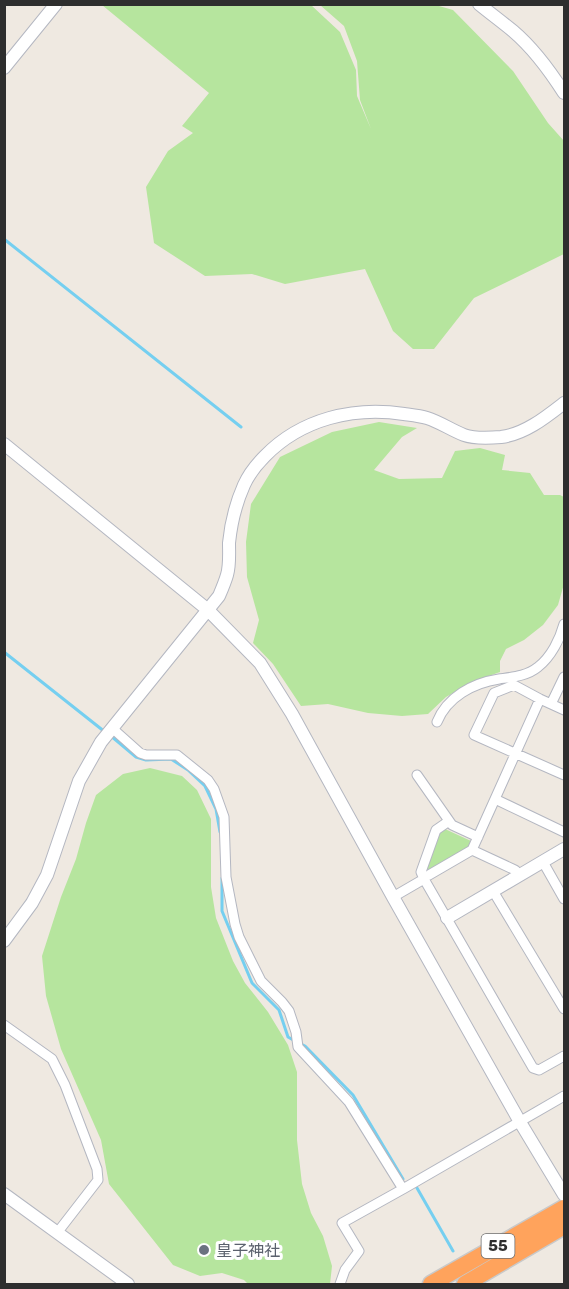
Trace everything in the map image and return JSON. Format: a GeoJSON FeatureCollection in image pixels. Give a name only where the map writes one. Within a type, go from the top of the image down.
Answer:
{"type":"FeatureCollection","features":[{"type":"Feature","properties":{"kind":"highway","name":"55"},"geometry":{"type":"LineString","coordinates":[[431,1284],[564,1208]]}},
{"type":"Feature","properties":{"kind":"highway","name":"55"},"geometry":{"type":"LineString","coordinates":[[465,1284],[564,1226]]}},
{"type":"Feature","properties":{"kind":"street"},"geometry":{"type":"LineString","coordinates":[[4,68],[56,4]]}},
{"type":"Feature","properties":{"kind":"street"},"geometry":{"type":"LineString","coordinates":[[479,4],[528,46],[554,76],[564,93]]}},
{"type":"Feature","properties":{"kind":"street"},"geometry":{"type":"LineString","coordinates":[[4,941],[32,903],[47,875],[80,781],[109,732],[219,596],[228,573],[233,516],[244,485],[256,465],[274,447],[301,428],[318,421],[340,415],[367,412],[393,412],[426,418],[467,436],[503,437],[542,420],[564,403]]}},
{"type":"Feature","properties":{"kind":"street"},"geometry":{"type":"LineString","coordinates":[[4,444],[208,610],[260,663],[292,714],[520,1122],[564,1195]]}},
{"type":"Feature","properties":{"kind":"street"},"geometry":{"type":"LineString","coordinates":[[437,722],[442,710],[467,689],[519,676],[540,666],[559,638],[564,624]]}},
{"type":"Feature","properties":{"kind":"street"},"geometry":{"type":"LineString","coordinates":[[551,704],[564,677]]}},
{"type":"Feature","properties":{"kind":"street"},"geometry":{"type":"LineString","coordinates":[[564,710],[514,685],[494,693],[474,735],[564,775]]}},
{"type":"Feature","properties":{"kind":"street"},"geometry":{"type":"LineString","coordinates":[[393,897],[472,849],[540,699]]}},
{"type":"Feature","properties":{"kind":"street"},"geometry":{"type":"LineString","coordinates":[[109,732],[140,753],[177,755],[208,780],[214,789],[224,817],[226,877],[235,924],[254,970],[261,981],[289,1011],[298,1047],[349,1102],[403,1189]]}},
{"type":"Feature","properties":{"kind":"street"},"geometry":{"type":"LineString","coordinates":[[417,775],[452,825],[478,837]]}},
{"type":"Feature","properties":{"kind":"street"},"geometry":{"type":"LineString","coordinates":[[495,799],[564,832]]}},
{"type":"Feature","properties":{"kind":"street"},"geometry":{"type":"LineString","coordinates":[[449,821],[436,830],[421,872],[426,877],[533,1068],[539,1070],[564,1056]]}},
{"type":"Feature","properties":{"kind":"street"},"geometry":{"type":"LineString","coordinates":[[472,849],[515,870],[520,875]]}},
{"type":"Feature","properties":{"kind":"street"},"geometry":{"type":"LineString","coordinates":[[447,918],[564,849]]}},
{"type":"Feature","properties":{"kind":"street"},"geometry":{"type":"LineString","coordinates":[[543,862],[564,899]]}},
{"type":"Feature","properties":{"kind":"street"},"geometry":{"type":"LineString","coordinates":[[493,891],[564,1009]]}},
{"type":"Feature","properties":{"kind":"street"},"geometry":{"type":"LineString","coordinates":[[4,1025],[52,1059],[65,1085],[97,1169],[98,1180],[57,1233]]}},
{"type":"Feature","properties":{"kind":"street"},"geometry":{"type":"LineString","coordinates":[[340,1284],[345,1270],[359,1251],[342,1223],[564,1096]]}},
{"type":"Feature","properties":{"kind":"street"},"geometry":{"type":"LineString","coordinates":[[4,1194],[128,1284]]}},
{"type":"Feature","properties":{"kind":"green space"},"geometry":{"type":"Polygon","coordinates":[[[432,4],[453,10],[513,71],[548,123],[564,141],[564,254],[474,298],[434,349],[413,349],[393,331],[365,269],[285,284],[252,274],[205,276],[154,243],[146,187],[168,151],[193,133],[182,126],[209,93],[102,5],[311,5],[340,32],[356,70],[357,96],[371,129],[360,100],[357,61],[344,26],[320,5],[432,4]]]}},
{"type":"Feature","properties":{"kind":"green space"},"geometry":{"type":"Polygon","coordinates":[[[379,422],[417,428],[402,437],[374,470],[399,479],[442,478],[455,451],[480,448],[505,455],[502,470],[530,473],[544,495],[564,497],[564,584],[558,605],[543,625],[524,640],[506,649],[500,661],[500,672],[472,682],[446,697],[428,714],[402,716],[368,713],[328,704],[301,706],[273,664],[253,643],[259,620],[247,577],[246,542],[251,504],[280,457],[332,432],[379,422]]]}},
{"type":"Feature","properties":{"kind":"green space"},"geometry":{"type":"Polygon","coordinates":[[[150,768],[182,776],[197,790],[211,819],[211,887],[216,918],[233,961],[245,983],[268,1012],[288,1045],[297,1072],[297,1140],[302,1184],[311,1213],[323,1236],[332,1266],[330,1284],[248,1284],[244,1280],[222,1273],[200,1276],[173,1265],[109,1184],[101,1140],[61,1049],[46,996],[42,956],[96,795],[123,774],[150,768]]]}},
{"type":"Feature","properties":{"kind":"green space"},"geometry":{"type":"Polygon","coordinates":[[[445,829],[471,841],[468,847],[426,872],[424,870],[438,832],[445,829]]]}},
{"type":"Feature","properties":{"kind":"waterway"},"geometry":{"type":"LineString","coordinates":[[4,239],[241,427]]}},
{"type":"Feature","properties":{"kind":"waterway"},"geometry":{"type":"LineString","coordinates":[[4,652],[105,732]]}},
{"type":"Feature","properties":{"kind":"waterway"},"geometry":{"type":"LineString","coordinates":[[111,736],[136,757],[146,760],[171,759],[188,770],[205,786],[216,809],[220,832]]}},
{"type":"Feature","properties":{"kind":"waterway"},"geometry":{"type":"LineString","coordinates":[[222,878],[222,911],[252,983],[279,1010],[288,1037],[295,1041]]}},
{"type":"Feature","properties":{"kind":"waterway"},"geometry":{"type":"LineString","coordinates":[[301,1044],[353,1095],[403,1179]]}},
{"type":"Feature","properties":{"kind":"waterway"},"geometry":{"type":"LineString","coordinates":[[417,1188],[453,1251]]}},
{"type":"Feature","properties":{"kind":"place","name":"皇子神社"},"geometry":{"type":"Point","coordinates":[204,1250]}}]}
